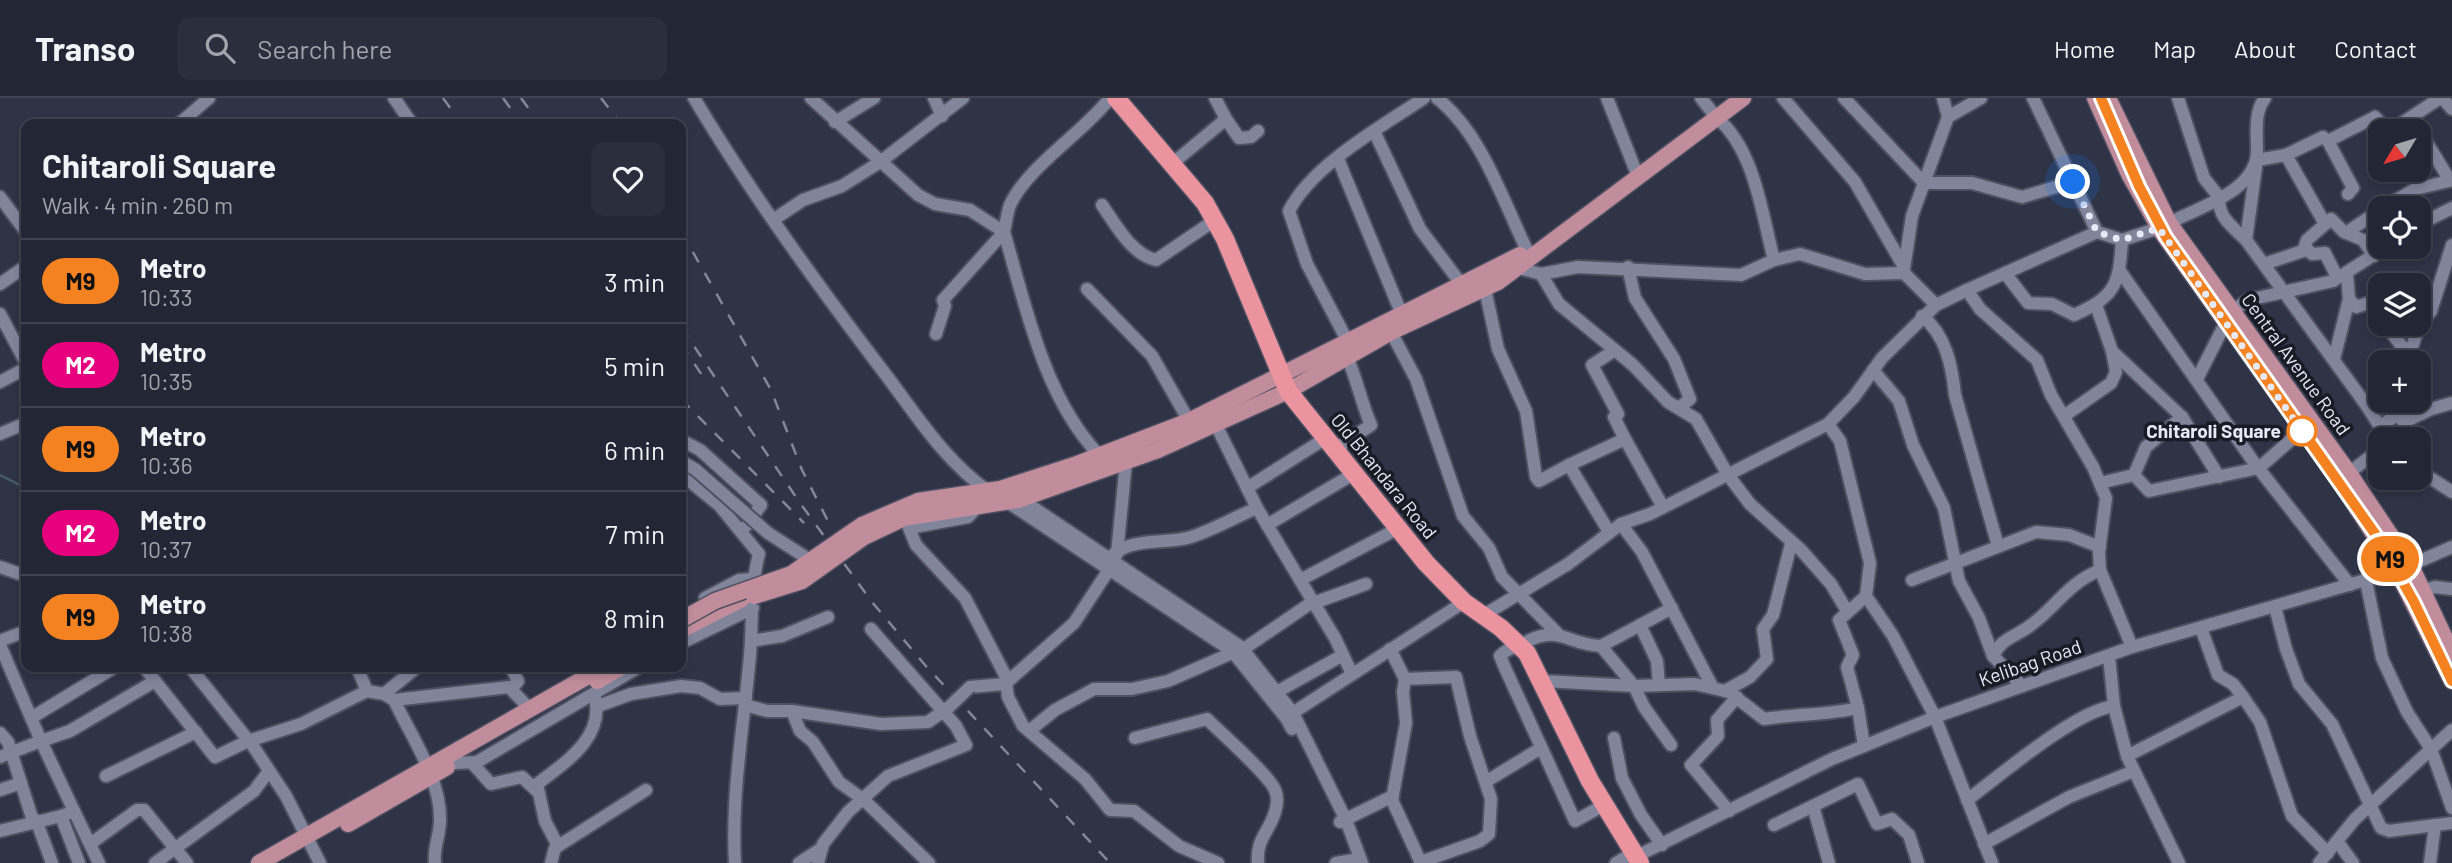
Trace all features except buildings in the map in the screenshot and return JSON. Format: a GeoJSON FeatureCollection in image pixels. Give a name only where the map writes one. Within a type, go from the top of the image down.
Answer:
{"type":"FeatureCollection","features":[{"type":"Feature","properties":{"kind":"highway","name":"Old Bhandara Road"},"geometry":{"type":"LineString","coordinates":[[1116,98],[1173,163],[1215,220],[1285,384],[1399,528],[1464,603],[1484,615],[1519,645],[1544,681],[1573,749],[1637,857]]}},
{"type":"Feature","properties":{"kind":"main road"},"geometry":{"type":"LineString","coordinates":[[1348,349],[1485,289],[1715,115],[1730,98]]}},
{"type":"Feature","properties":{"kind":"main road"},"geometry":{"type":"LineString","coordinates":[[686,627],[732,603],[780,590],[817,564],[862,525],[904,505],[971,503],[1126,461],[1216,425],[1402,315],[1461,285],[1514,265],[1527,250],[1635,169],[1743,98]]}},
{"type":"Feature","properties":{"kind":"main road"},"geometry":{"type":"LineString","coordinates":[[2095,98],[2129,174],[2164,225]]}},
{"type":"Feature","properties":{"kind":"main road","name":"Central Avenue Road"},"geometry":{"type":"LineString","coordinates":[[2108,98],[2164,225],[2228,318],[2349,473],[2404,569],[2422,591],[2452,653]]}},
{"type":"Feature","properties":{"kind":"main road"},"geometry":{"type":"LineString","coordinates":[[2228,318],[2302,430],[2404,569],[2452,681]]}},
{"type":"Feature","properties":{"kind":"main road"},"geometry":{"type":"LineString","coordinates":[[1004,494],[1285,384]]}},
{"type":"Feature","properties":{"kind":"main road"},"geometry":{"type":"LineString","coordinates":[[686,617],[715,600],[817,564]]}},
{"type":"Feature","properties":{"kind":"main road"},"geometry":{"type":"LineString","coordinates":[[464,755],[596,672]]}},
{"type":"Feature","properties":{"kind":"main road"},"geometry":{"type":"LineString","coordinates":[[259,863],[307,841],[612,672]]}},
{"type":"Feature","properties":{"kind":"main road"},"geometry":{"type":"LineString","coordinates":[[279,863],[307,841]]}},
{"type":"Feature","properties":{"kind":"street"},"geometry":{"type":"LineString","coordinates":[[185,119],[209,98]]}},
{"type":"Feature","properties":{"kind":"street"},"geometry":{"type":"LineString","coordinates":[[394,98],[409,119]]}},
{"type":"Feature","properties":{"kind":"street"},"geometry":{"type":"LineString","coordinates":[[694,98],[773,220],[950,459],[1110,562],[1237,649],[1289,715],[1342,821],[1356,862],[1336,863]]}},
{"type":"Feature","properties":{"kind":"street"},"geometry":{"type":"LineString","coordinates":[[811,98],[918,195],[935,204],[970,210],[1004,232]]}},
{"type":"Feature","properties":{"kind":"street"},"geometry":{"type":"LineString","coordinates":[[835,122],[874,98]]}},
{"type":"Feature","properties":{"kind":"street"},"geometry":{"type":"LineString","coordinates":[[934,98],[942,116]]}},
{"type":"Feature","properties":{"kind":"street"},"geometry":{"type":"LineString","coordinates":[[773,220],[803,200],[842,187],[880,162],[963,98]]}},
{"type":"Feature","properties":{"kind":"street"},"geometry":{"type":"LineString","coordinates":[[1099,455],[1082,437],[1054,383],[1035,336],[1004,232],[1010,205],[1040,166],[1092,121],[1110,98]]}},
{"type":"Feature","properties":{"kind":"street"},"geometry":{"type":"LineString","coordinates":[[1215,98],[1240,138],[1251,137],[1258,131]]}},
{"type":"Feature","properties":{"kind":"street"},"geometry":{"type":"LineString","coordinates":[[1247,488],[1371,425],[1358,396],[1348,349],[1307,264],[1289,211],[1298,193],[1338,159],[1424,98]]}},
{"type":"Feature","properties":{"kind":"street"},"geometry":{"type":"LineString","coordinates":[[1437,98],[1455,112],[1493,177],[1527,250]]}},
{"type":"Feature","properties":{"kind":"street"},"geometry":{"type":"LineString","coordinates":[[1607,98],[1635,169]]}},
{"type":"Feature","properties":{"kind":"street"},"geometry":{"type":"LineString","coordinates":[[1701,98],[1731,130],[1754,182],[1774,260]]}},
{"type":"Feature","properties":{"kind":"street"},"geometry":{"type":"LineString","coordinates":[[1783,98],[1855,182],[1904,270],[1936,304]]}},
{"type":"Feature","properties":{"kind":"street"},"geometry":{"type":"LineString","coordinates":[[1844,98],[1924,183],[1972,183],[2022,197],[2073,182]]}},
{"type":"Feature","properties":{"kind":"street"},"geometry":{"type":"LineString","coordinates":[[1904,270],[1912,216],[1948,117],[1943,98]]}},
{"type":"Feature","properties":{"kind":"street"},"geometry":{"type":"LineString","coordinates":[[1948,117],[1981,98]]}},
{"type":"Feature","properties":{"kind":"street"},"geometry":{"type":"LineString","coordinates":[[2033,98],[2097,232]]}},
{"type":"Feature","properties":{"kind":"street"},"geometry":{"type":"LineString","coordinates":[[2178,98],[2204,178],[2219,197],[2218,208],[2227,223],[2246,240],[2286,293],[2380,426],[2397,415],[2404,422],[2431,409],[2452,403]]}},
{"type":"Feature","properties":{"kind":"street"},"geometry":{"type":"LineString","coordinates":[[2246,240],[2257,160],[2258,108],[2265,98]]}},
{"type":"Feature","properties":{"kind":"street"},"geometry":{"type":"LineString","coordinates":[[2403,196],[2415,189],[2450,179],[2412,118],[2441,98],[2452,108]]}},
{"type":"Feature","properties":{"kind":"street"},"geometry":{"type":"LineString","coordinates":[[1173,163],[1226,119]]}},
{"type":"Feature","properties":{"kind":"street"},"geometry":{"type":"LineString","coordinates":[[2328,141],[2368,121]]}},
{"type":"Feature","properties":{"kind":"street"},"geometry":{"type":"LineString","coordinates":[[1374,131],[1420,229],[1461,285]]}},
{"type":"Feature","properties":{"kind":"street"},"geometry":{"type":"LineString","coordinates":[[2257,160],[2286,155],[2323,137],[2328,141],[2353,188],[2348,194]]}},
{"type":"Feature","properties":{"kind":"street"},"geometry":{"type":"LineString","coordinates":[[2286,155],[2325,224]]}},
{"type":"Feature","properties":{"kind":"street"},"geometry":{"type":"LineString","coordinates":[[1338,159],[1402,315]]}},
{"type":"Feature","properties":{"kind":"street"},"geometry":{"type":"LineString","coordinates":[[1484,615],[1516,593],[1568,564],[1621,524],[1663,508],[1828,424],[1873,370],[1936,304],[2097,232],[2122,240],[2164,225],[2246,181],[2257,160]]}},
{"type":"Feature","properties":{"kind":"street"},"geometry":{"type":"LineString","coordinates":[[0,197],[21,225]]}},
{"type":"Feature","properties":{"kind":"street"},"geometry":{"type":"LineString","coordinates":[[1102,205],[1122,235],[1146,258],[1156,260],[1215,220]]}},
{"type":"Feature","properties":{"kind":"street"},"geometry":{"type":"LineString","coordinates":[[2431,218],[2452,208]]}},
{"type":"Feature","properties":{"kind":"street"},"geometry":{"type":"LineString","coordinates":[[2346,233],[2368,218]]}},
{"type":"Feature","properties":{"kind":"street"},"geometry":{"type":"LineString","coordinates":[[2264,264],[2300,253],[2307,240],[2333,220],[2346,233],[2363,240],[2368,247]]}},
{"type":"Feature","properties":{"kind":"street"},"geometry":{"type":"LineString","coordinates":[[936,334],[945,306],[943,300],[1004,232]]}},
{"type":"Feature","properties":{"kind":"street"},"geometry":{"type":"LineString","coordinates":[[2005,274],[2028,303],[2052,304],[2074,315],[2102,302],[2116,284],[2120,271],[2122,240]]}},
{"type":"Feature","properties":{"kind":"street"},"geometry":{"type":"LineString","coordinates":[[2408,350],[2419,326],[2431,311],[2452,245]]}},
{"type":"Feature","properties":{"kind":"street"},"geometry":{"type":"LineString","coordinates":[[2305,247],[2312,254],[2325,253],[2336,275],[2333,281]]}},
{"type":"Feature","properties":{"kind":"street"},"geometry":{"type":"LineString","coordinates":[[1514,265],[1541,274],[1578,267],[1628,267],[1741,275],[1774,260],[1800,254],[1865,274],[1904,270]]}},
{"type":"Feature","properties":{"kind":"street"},"geometry":{"type":"LineString","coordinates":[[2197,379],[2228,318],[2248,300],[2333,281],[2370,259]]}},
{"type":"Feature","properties":{"kind":"street"},"geometry":{"type":"LineString","coordinates":[[1628,267],[1635,298],[1674,359],[1690,399],[1679,408]]}},
{"type":"Feature","properties":{"kind":"street"},"geometry":{"type":"LineString","coordinates":[[0,284],[21,269]]}},
{"type":"Feature","properties":{"kind":"street"},"geometry":{"type":"LineString","coordinates":[[2120,271],[2259,468],[2350,586]]}},
{"type":"Feature","properties":{"kind":"street"},"geometry":{"type":"LineString","coordinates":[[1541,274],[1559,303],[1679,408],[1696,419],[1728,475],[1750,504],[1791,544],[1801,550],[1831,584],[1847,611]]}},
{"type":"Feature","properties":{"kind":"street"},"geometry":{"type":"LineString","coordinates":[[2334,359],[2349,299],[2347,274]]}},
{"type":"Feature","properties":{"kind":"street"},"geometry":{"type":"LineString","coordinates":[[1087,289],[1152,356],[1189,421]]}},
{"type":"Feature","properties":{"kind":"street"},"geometry":{"type":"LineString","coordinates":[[1485,289],[1498,349],[1526,411],[1536,477],[1539,481],[1625,439]]}},
{"type":"Feature","properties":{"kind":"street"},"geometry":{"type":"LineString","coordinates":[[1967,290],[1980,309],[2037,360],[2106,498],[2100,570],[2132,647]]}},
{"type":"Feature","properties":{"kind":"street"},"geometry":{"type":"LineString","coordinates":[[2349,299],[2356,307],[2368,303]]}},
{"type":"Feature","properties":{"kind":"street"},"geometry":{"type":"LineString","coordinates":[[2064,416],[2111,383],[2116,372],[2112,351],[2096,305]]}},
{"type":"Feature","properties":{"kind":"street"},"geometry":{"type":"LineString","coordinates":[[0,314],[21,355]]}},
{"type":"Feature","properties":{"kind":"street"},"geometry":{"type":"LineString","coordinates":[[1922,316],[1937,328],[1953,373],[1955,395],[1998,546]]}},
{"type":"Feature","properties":{"kind":"street"},"geometry":{"type":"LineString","coordinates":[[1391,332],[1416,379],[1463,516],[1489,548],[1502,577],[1516,593],[1557,633],[1580,645],[1601,646],[1672,608]]}},
{"type":"Feature","properties":{"kind":"street"},"geometry":{"type":"LineString","coordinates":[[1615,350],[1592,365],[1618,414],[1614,417],[1663,508]]}},
{"type":"Feature","properties":{"kind":"street"},"geometry":{"type":"LineString","coordinates":[[2112,351],[2182,417],[2219,477]]}},
{"type":"Feature","properties":{"kind":"street"},"geometry":{"type":"LineString","coordinates":[[0,382],[21,368]]}},
{"type":"Feature","properties":{"kind":"street"},"geometry":{"type":"LineString","coordinates":[[1873,370],[1899,401],[1913,445],[1944,508],[1959,581],[1979,618],[1993,656],[2022,686]]}},
{"type":"Feature","properties":{"kind":"street"},"geometry":{"type":"LineString","coordinates":[[2134,475],[2146,447],[2182,417]]}},
{"type":"Feature","properties":{"kind":"street"},"geometry":{"type":"LineString","coordinates":[[1828,424],[1840,441],[1870,563],[1866,596],[1893,636],[1935,717],[1992,863]]}},
{"type":"Feature","properties":{"kind":"street"},"geometry":{"type":"LineString","coordinates":[[0,435],[21,425]]}},
{"type":"Feature","properties":{"kind":"street"},"geometry":{"type":"LineString","coordinates":[[1216,425],[1256,508],[1315,603],[1352,674]]}},
{"type":"Feature","properties":{"kind":"street"},"geometry":{"type":"LineString","coordinates":[[2134,475],[2149,491],[2259,468],[2302,430]]}},
{"type":"Feature","properties":{"kind":"street"},"geometry":{"type":"LineString","coordinates":[[686,443],[700,450],[761,505],[742,532]]}},
{"type":"Feature","properties":{"kind":"street"},"geometry":{"type":"LineString","coordinates":[[2349,473],[2368,458]]}},
{"type":"Feature","properties":{"kind":"street"},"geometry":{"type":"LineString","coordinates":[[1110,562],[1126,461]]}},
{"type":"Feature","properties":{"kind":"street"},"geometry":{"type":"LineString","coordinates":[[686,464],[768,533],[817,564]]}},
{"type":"Feature","properties":{"kind":"street"},"geometry":{"type":"LineString","coordinates":[[1569,465],[1609,532]]}},
{"type":"Feature","properties":{"kind":"street"},"geometry":{"type":"LineString","coordinates":[[1267,525],[1355,473]]}},
{"type":"Feature","properties":{"kind":"street"},"geometry":{"type":"LineString","coordinates":[[2099,483],[2134,475]]}},
{"type":"Feature","properties":{"kind":"street"},"geometry":{"type":"LineString","coordinates":[[686,478],[719,505],[759,554],[752,579],[753,608],[746,702],[732,815],[735,863]]}},
{"type":"Feature","properties":{"kind":"street"},"geometry":{"type":"LineString","coordinates":[[2431,478],[2452,492]]}},
{"type":"Feature","properties":{"kind":"street"},"geometry":{"type":"LineString","coordinates":[[971,503],[968,517],[909,528],[916,545],[965,598],[1005,675],[1005,684],[1013,706],[1029,730],[1084,779],[1110,810],[1134,811],[1179,846],[1218,863]]}},
{"type":"Feature","properties":{"kind":"street"},"geometry":{"type":"LineString","coordinates":[[596,700],[681,686],[700,688],[720,699],[746,702],[767,711],[792,711],[881,724],[928,722],[971,687],[1005,684],[1074,622],[1110,562],[1135,543],[1190,538],[1256,508]]}},
{"type":"Feature","properties":{"kind":"street"},"geometry":{"type":"LineString","coordinates":[[1621,524],[1642,552],[1719,690]]}},
{"type":"Feature","properties":{"kind":"street"},"geometry":{"type":"LineString","coordinates":[[1300,580],[1399,528]]}},
{"type":"Feature","properties":{"kind":"street"},"geometry":{"type":"LineString","coordinates":[[1912,580],[2036,532],[2069,535],[2100,547]]}},
{"type":"Feature","properties":{"kind":"street"},"geometry":{"type":"LineString","coordinates":[[1719,690],[1749,677],[1767,659],[1763,629],[1773,615],[1791,544]]}},
{"type":"Feature","properties":{"kind":"street","name":"Kelibag Road"},"geometry":{"type":"LineString","coordinates":[[1616,863],[1637,857],[1864,746],[1935,717],[2132,647],[2404,569],[2452,547]]}},
{"type":"Feature","properties":{"kind":"street"},"geometry":{"type":"LineString","coordinates":[[0,567],[21,574]]}},
{"type":"Feature","properties":{"kind":"street"},"geometry":{"type":"LineString","coordinates":[[1993,656],[1999,645],[2030,626],[2080,579],[2100,570]]}},
{"type":"Feature","properties":{"kind":"street"},"geometry":{"type":"LineString","coordinates":[[686,609],[739,580],[752,579]]}},
{"type":"Feature","properties":{"kind":"street"},"geometry":{"type":"LineString","coordinates":[[2367,581],[2382,659],[2407,712],[2431,749],[2452,808]]}},
{"type":"Feature","properties":{"kind":"street"},"geometry":{"type":"LineString","coordinates":[[1029,730],[1055,710],[1094,689],[1132,689],[1168,681],[1248,646],[1315,603],[1366,584]]}},
{"type":"Feature","properties":{"kind":"street"},"geometry":{"type":"LineString","coordinates":[[2422,591],[2435,587],[2452,589]]}},
{"type":"Feature","properties":{"kind":"street"},"geometry":{"type":"LineString","coordinates":[[1864,746],[1858,708],[1847,667],[1853,655],[1839,620],[1866,596]]}},
{"type":"Feature","properties":{"kind":"street"},"geometry":{"type":"LineString","coordinates":[[1289,715],[1464,603]]}},
{"type":"Feature","properties":{"kind":"street"},"geometry":{"type":"LineString","coordinates":[[2275,607],[2286,649],[2300,684],[2332,724],[2381,828],[2389,831],[2452,823]]}},
{"type":"Feature","properties":{"kind":"street"},"geometry":{"type":"LineString","coordinates":[[686,641],[753,608]]}},
{"type":"Feature","properties":{"kind":"street"},"geometry":{"type":"LineString","coordinates":[[751,641],[782,636],[828,617]]}},
{"type":"Feature","properties":{"kind":"street"},"geometry":{"type":"LineString","coordinates":[[1640,625],[1657,661],[1659,685]]}},
{"type":"Feature","properties":{"kind":"street"},"geometry":{"type":"LineString","coordinates":[[2201,628],[2218,675],[2233,684],[2260,722],[2292,817],[2323,858],[2370,806],[2452,730]]}},
{"type":"Feature","properties":{"kind":"street"},"geometry":{"type":"LineString","coordinates":[[818,863],[822,848],[848,812],[888,776],[965,745],[946,710],[871,629]]}},
{"type":"Feature","properties":{"kind":"street"},"geometry":{"type":"LineString","coordinates":[[21,633],[0,643],[41,741],[99,863]]}},
{"type":"Feature","properties":{"kind":"street"},"geometry":{"type":"LineString","coordinates":[[1557,633],[1542,633],[1500,656],[1575,821],[1604,805]]}},
{"type":"Feature","properties":{"kind":"street"},"geometry":{"type":"LineString","coordinates":[[1601,646],[1634,686],[1644,707],[1671,746]]}},
{"type":"Feature","properties":{"kind":"street"},"geometry":{"type":"LineString","coordinates":[[1390,649],[1405,679],[1403,692],[1406,723],[1392,800],[1421,862],[1480,841],[1489,834],[1491,799],[1470,736],[1456,677],[1405,679]]}},
{"type":"Feature","properties":{"kind":"street"},"geometry":{"type":"LineString","coordinates":[[1273,693],[1343,655]]}},
{"type":"Feature","properties":{"kind":"street"},"geometry":{"type":"LineString","coordinates":[[2109,656],[2114,706],[2127,756],[2179,863]]}},
{"type":"Feature","properties":{"kind":"street"},"geometry":{"type":"LineString","coordinates":[[31,718],[107,672]]}},
{"type":"Feature","properties":{"kind":"street"},"geometry":{"type":"LineString","coordinates":[[148,672],[215,757],[248,741],[301,724],[366,691],[389,697],[512,688],[518,681],[514,672]]}},
{"type":"Feature","properties":{"kind":"street"},"geometry":{"type":"LineString","coordinates":[[194,672],[270,771],[286,796],[320,863]]}},
{"type":"Feature","properties":{"kind":"street"},"geometry":{"type":"LineString","coordinates":[[359,672],[366,691]]}},
{"type":"Feature","properties":{"kind":"street"},"geometry":{"type":"LineString","coordinates":[[389,697],[412,672]]}},
{"type":"Feature","properties":{"kind":"street"},"geometry":{"type":"LineString","coordinates":[[464,755],[471,735],[580,672]]}},
{"type":"Feature","properties":{"kind":"street"},"geometry":{"type":"LineString","coordinates":[[464,755],[477,762],[596,700],[632,672]]}},
{"type":"Feature","properties":{"kind":"street"},"geometry":{"type":"LineString","coordinates":[[6,755],[94,718],[155,681]]}},
{"type":"Feature","properties":{"kind":"street"},"geometry":{"type":"LineString","coordinates":[[1544,681],[1634,686],[1695,684],[1737,697],[1764,719],[1800,713],[1828,715],[1858,708]]}},
{"type":"Feature","properties":{"kind":"street"},"geometry":{"type":"LineString","coordinates":[[512,688],[525,704]]}},
{"type":"Feature","properties":{"kind":"street"},"geometry":{"type":"LineString","coordinates":[[389,697],[428,772],[440,821],[433,852],[435,863]]}},
{"type":"Feature","properties":{"kind":"street"},"geometry":{"type":"LineString","coordinates":[[1729,811],[1691,765],[1718,736],[1717,720],[1737,697]]}},
{"type":"Feature","properties":{"kind":"street"},"geometry":{"type":"LineString","coordinates":[[2127,756],[2243,697]]}},
{"type":"Feature","properties":{"kind":"street"},"geometry":{"type":"LineString","coordinates":[[558,846],[545,821],[537,784],[575,755],[592,732],[596,700]]}},
{"type":"Feature","properties":{"kind":"street"},"geometry":{"type":"LineString","coordinates":[[1967,800],[2054,736],[2102,708],[2114,706]]}},
{"type":"Feature","properties":{"kind":"street"},"geometry":{"type":"LineString","coordinates":[[792,711],[800,731],[813,742],[839,782],[864,800],[929,863]]}},
{"type":"Feature","properties":{"kind":"street"},"geometry":{"type":"LineString","coordinates":[[1135,738],[1206,719],[1250,760],[1275,789],[1277,804],[1275,816],[1258,842],[1258,863]]}},
{"type":"Feature","properties":{"kind":"street"},"geometry":{"type":"LineString","coordinates":[[106,776],[196,732]]}},
{"type":"Feature","properties":{"kind":"street"},"geometry":{"type":"LineString","coordinates":[[0,733],[8,742],[6,755],[21,783],[51,863]]}},
{"type":"Feature","properties":{"kind":"street"},"geometry":{"type":"LineString","coordinates":[[1614,738],[1622,778],[1641,816],[1662,845]]}},
{"type":"Feature","properties":{"kind":"street"},"geometry":{"type":"LineString","coordinates":[[1487,781],[1541,748]]}},
{"type":"Feature","properties":{"kind":"street"},"geometry":{"type":"LineString","coordinates":[[464,755],[491,784],[522,777],[537,791]]}},
{"type":"Feature","properties":{"kind":"street"},"geometry":{"type":"LineString","coordinates":[[155,863],[254,791],[270,771]]}},
{"type":"Feature","properties":{"kind":"street"},"geometry":{"type":"LineString","coordinates":[[1984,844],[2069,797],[2134,771]]}},
{"type":"Feature","properties":{"kind":"street"},"geometry":{"type":"LineString","coordinates":[[0,790],[21,783]]}},
{"type":"Feature","properties":{"kind":"street"},"geometry":{"type":"LineString","coordinates":[[1774,825],[1858,784],[1877,824],[1892,819],[1909,835],[1918,863]]}},
{"type":"Feature","properties":{"kind":"street"},"geometry":{"type":"LineString","coordinates":[[551,863],[558,846],[646,790]]}},
{"type":"Feature","properties":{"kind":"street"},"geometry":{"type":"LineString","coordinates":[[1342,821],[1393,796]]}},
{"type":"Feature","properties":{"kind":"street"},"geometry":{"type":"LineString","coordinates":[[1813,806],[1829,863]]}},
{"type":"Feature","properties":{"kind":"street"},"geometry":{"type":"LineString","coordinates":[[90,844],[137,810],[144,810],[187,863]]}},
{"type":"Feature","properties":{"kind":"street"},"geometry":{"type":"LineString","coordinates":[[0,831],[74,811]]}},
{"type":"Feature","properties":{"kind":"street"},"geometry":{"type":"LineString","coordinates":[[61,816],[79,863]]}},
{"type":"Feature","properties":{"kind":"street"},"geometry":{"type":"LineString","coordinates":[[2430,863],[2435,825]]}},
{"type":"Feature","properties":{"kind":"street"},"geometry":{"type":"LineString","coordinates":[[2337,841],[2353,863]]}},
{"type":"Feature","properties":{"kind":"street"},"geometry":{"type":"LineString","coordinates":[[799,863],[822,848]]}},
{"type":"Feature","properties":{"kind":"waterway"},"geometry":{"type":"LineString","coordinates":[[0,475],[21,486]]}},
{"type":"Feature","properties":{"kind":"railway"},"geometry":{"type":"LineString","coordinates":[[443,98],[458,119]]}},
{"type":"Feature","properties":{"kind":"railway"},"geometry":{"type":"LineString","coordinates":[[503,98],[518,119]]}},
{"type":"Feature","properties":{"kind":"railway"},"geometry":{"type":"LineString","coordinates":[[521,98],[536,119]]}},
{"type":"Feature","properties":{"kind":"railway"},"geometry":{"type":"LineString","coordinates":[[601,98],[617,119]]}},
{"type":"Feature","properties":{"kind":"railway"},"geometry":{"type":"LineString","coordinates":[[2101,98],[2139,186],[2166,237],[2378,538],[2414,602],[2452,681]]}},
{"type":"Feature","properties":{"kind":"railway"},"geometry":{"type":"LineString","coordinates":[[686,240],[771,390],[802,470],[829,523]]}},
{"type":"Feature","properties":{"kind":"railway"},"geometry":{"type":"LineString","coordinates":[[686,334],[800,503],[872,602],[925,665],[1110,863]]}},
{"type":"Feature","properties":{"kind":"railway"},"geometry":{"type":"LineString","coordinates":[[686,351],[706,381]]}},
{"type":"Feature","properties":{"kind":"railway"},"geometry":{"type":"LineString","coordinates":[[686,404],[804,523]]}},
{"type":"Feature","properties":{"kind":"metro line","name":"M9"},"geometry":{"type":"LineString","coordinates":[[2101,98],[2139,186],[2166,237],[2378,538],[2414,602],[2452,681]]}},
{"type":"Feature","properties":{"kind":"place","name":"Chitaroli Square"},"geometry":{"type":"Point","coordinates":[2302,431]}},
{"type":"Feature","properties":{"kind":"route"},"geometry":{"type":"LineString","coordinates":[[2073,182],[2097,232],[2122,240],[2159,228],[2302,431]]}}]}
